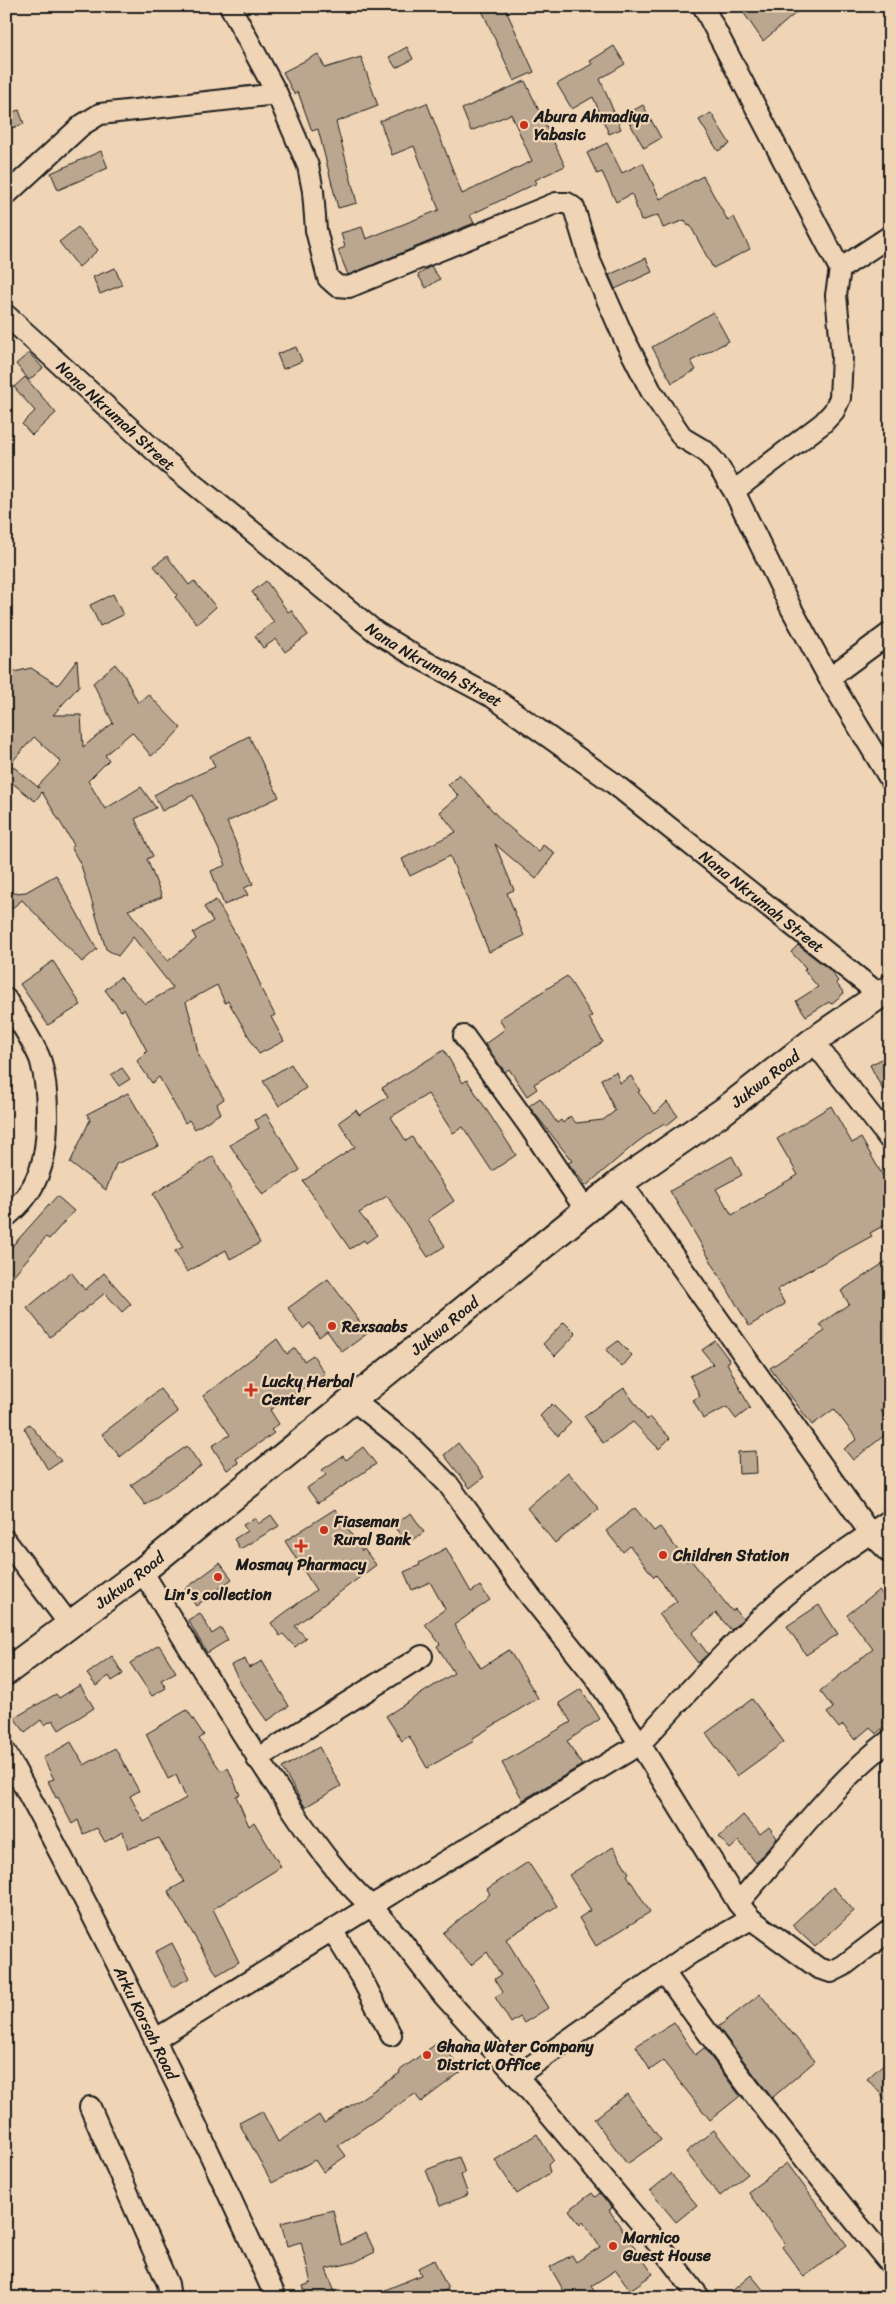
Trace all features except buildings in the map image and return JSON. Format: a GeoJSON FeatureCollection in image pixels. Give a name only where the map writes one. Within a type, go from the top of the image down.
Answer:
{"type":"FeatureCollection","features":[{"type":"Feature","properties":{"kind":"main road","name":"Jukwa Road"},"geometry":{"type":"LineString","coordinates":[[6,1672],[142,1571],[587,1212],[621,1182],[725,1110],[813,1041],[884,991]]}},
{"type":"Feature","properties":{"kind":"street"},"geometry":{"type":"LineString","coordinates":[[230,6],[277,94],[308,166],[313,191],[316,230],[328,278],[337,286],[349,287],[556,203],[567,203],[574,208],[590,261],[624,338],[651,391],[683,438],[705,451],[716,463],[734,491],[791,608],[829,678],[890,779]]}},
{"type":"Feature","properties":{"kind":"street"},"geometry":{"type":"LineString","coordinates":[[703,6],[840,269],[836,295],[842,356],[840,398],[834,411],[823,423],[734,491]]}},
{"type":"Feature","properties":{"kind":"street"},"geometry":{"type":"LineString","coordinates":[[6,195],[82,125],[100,114],[145,107],[277,94]]}},
{"type":"Feature","properties":{"kind":"street"},"geometry":{"type":"LineString","coordinates":[[840,269],[890,236]]}},
{"type":"Feature","properties":{"kind":"street","name":"Nana Nkrumah Street"},"geometry":{"type":"LineString","coordinates":[[6,315],[168,462],[376,632],[415,656],[494,698],[612,782],[884,991]]}},
{"type":"Feature","properties":{"kind":"street"},"geometry":{"type":"LineString","coordinates":[[829,678],[890,633]]}},
{"type":"Feature","properties":{"kind":"street"},"geometry":{"type":"LineString","coordinates":[[6,999],[41,1061],[47,1111],[44,1156],[38,1175],[24,1200],[6,1217]]}},
{"type":"Feature","properties":{"kind":"street"},"geometry":{"type":"LineString","coordinates":[[464,1036],[529,1126],[587,1212]]}},
{"type":"Feature","properties":{"kind":"street"},"geometry":{"type":"LineString","coordinates":[[813,1041],[890,1140]]}},
{"type":"Feature","properties":{"kind":"street"},"geometry":{"type":"LineString","coordinates":[[621,1182],[870,1533],[890,1553]]}},
{"type":"Feature","properties":{"kind":"street"},"geometry":{"type":"LineString","coordinates":[[354,1401],[406,1442],[448,1484],[530,1596],[596,1678],[640,1744],[738,1903],[752,1919],[818,1968],[831,1972],[843,1966],[890,1930]]}},
{"type":"Feature","properties":{"kind":"street"},"geometry":{"type":"LineString","coordinates":[[156,2039],[370,1906],[640,1744],[724,1654],[784,1596],[840,1553],[890,1520]]}},
{"type":"Feature","properties":{"kind":"street"},"geometry":{"type":"LineString","coordinates":[[6,1541],[70,1624]]}},
{"type":"Feature","properties":{"kind":"street"},"geometry":{"type":"LineString","coordinates":[[142,1571],[257,1759],[333,1865],[354,1891],[400,1939],[444,1996],[517,2076],[659,2245],[700,2298]]}},
{"type":"Feature","properties":{"kind":"street"},"geometry":{"type":"LineString","coordinates":[[257,1759],[422,1656]]}},
{"type":"Feature","properties":{"kind":"street"},"geometry":{"type":"LineString","coordinates":[[738,1903],[821,1806],[876,1751],[890,1740]]}},
{"type":"Feature","properties":{"kind":"street","name":"Arku Korsah Road"},"geometry":{"type":"LineString","coordinates":[[6,1753],[68,1867],[156,2039],[219,2171],[276,2298]]}},
{"type":"Feature","properties":{"kind":"street"},"geometry":{"type":"LineString","coordinates":[[517,2076],[691,1952],[752,1919]]}},
{"type":"Feature","properties":{"kind":"street"},"geometry":{"type":"LineString","coordinates":[[332,1930],[362,1979],[391,2035]]}},
{"type":"Feature","properties":{"kind":"street"},"geometry":{"type":"LineString","coordinates":[[664,1972],[715,2045],[788,2140],[890,2264]]}},
{"type":"Feature","properties":{"kind":"street"},"geometry":{"type":"LineString","coordinates":[[90,2107],[168,2284],[170,2298]]}},
{"type":"Feature","properties":{"kind":"place","name":"Abura Ahmadiya Yabasic"},"geometry":{"type":"Point","coordinates":[524,125]}},
{"type":"Feature","properties":{"kind":"place","name":"Rexsaabs"},"geometry":{"type":"Point","coordinates":[332,1326]}},
{"type":"Feature","properties":{"kind":"place","name":"Lucky Herbal Center"},"geometry":{"type":"Point","coordinates":[251,1390]}},
{"type":"Feature","properties":{"kind":"place","name":"Fiaseman Rural Bank"},"geometry":{"type":"Point","coordinates":[324,1530]}},
{"type":"Feature","properties":{"kind":"place","name":"Mosmay Pharmacy"},"geometry":{"type":"Point","coordinates":[301,1546]}},
{"type":"Feature","properties":{"kind":"place","name":"Children Station"},"geometry":{"type":"Point","coordinates":[663,1555]}},
{"type":"Feature","properties":{"kind":"place","name":"Lin's collection"},"geometry":{"type":"Point","coordinates":[218,1577]}},
{"type":"Feature","properties":{"kind":"place","name":"Ghana Water Company District Office"},"geometry":{"type":"Point","coordinates":[427,2055]}},
{"type":"Feature","properties":{"kind":"place","name":"Marnico Guest House"},"geometry":{"type":"Point","coordinates":[613,2246]}}]}
